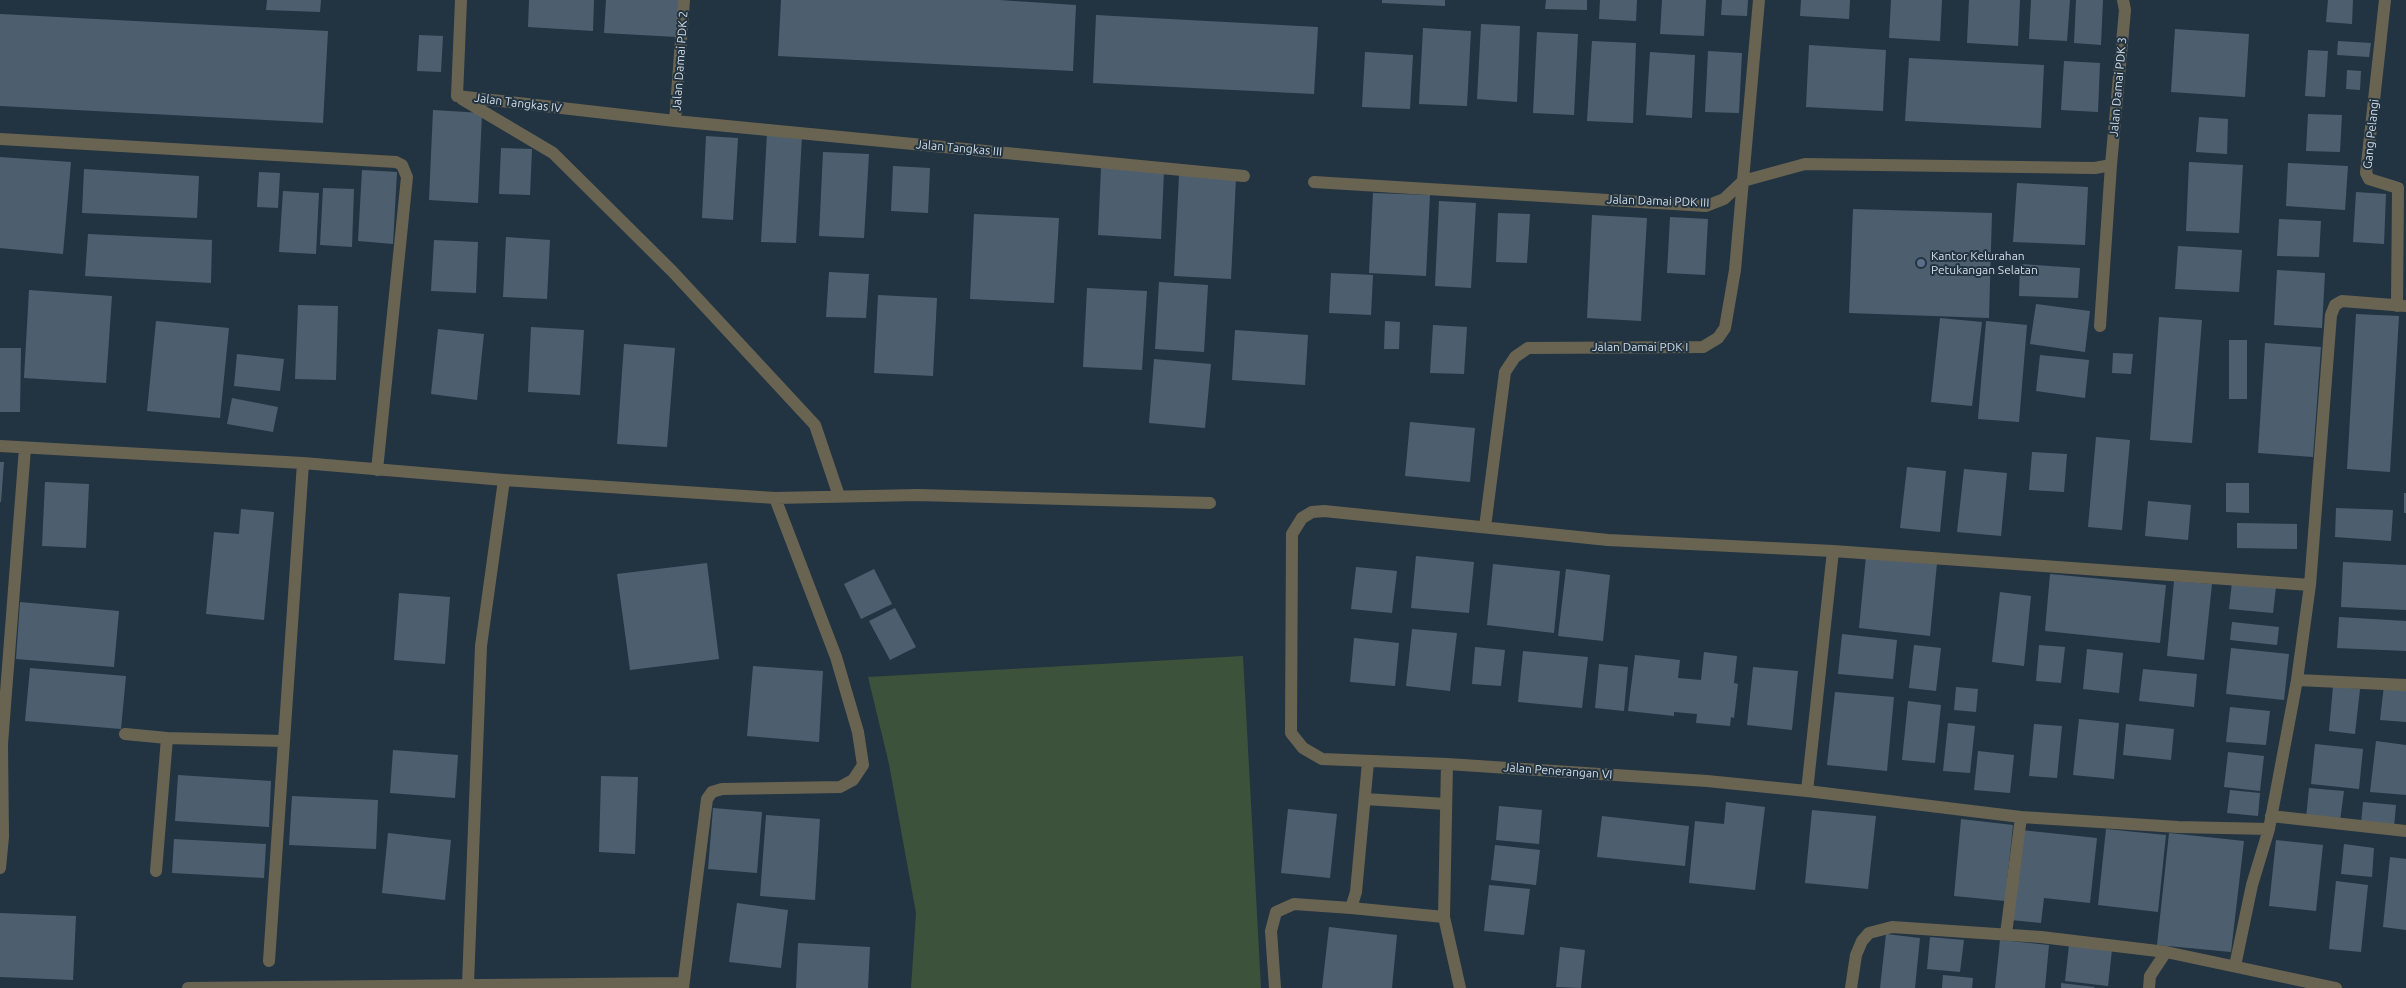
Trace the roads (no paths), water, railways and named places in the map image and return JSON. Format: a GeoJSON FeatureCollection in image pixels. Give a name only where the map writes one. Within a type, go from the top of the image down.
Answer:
{"type":"FeatureCollection","features":[{"type":"Feature","properties":{"kind":"street","name":"Jalan Tangkas IV"},"geometry":{"type":"LineString","coordinates":[[461,0],[457,96],[675,121]]}},
{"type":"Feature","properties":{"kind":"street","name":"Jalan Damai PDK 2"},"geometry":{"type":"LineString","coordinates":[[675,121],[684,0]]}},
{"type":"Feature","properties":{"kind":"street","name":"Jalan Damai PDK I"},"geometry":{"type":"LineString","coordinates":[[1485,527],[1505,372],[1515,357],[1528,348],[1703,347],[1718,338],[1725,328],[1735,270],[1759,0]]}},
{"type":"Feature","properties":{"kind":"street","name":"Gang Pelangi"},"geometry":{"type":"LineString","coordinates":[[2385,0],[2366,173],[2369,179],[2398,188],[2402,306]]}},
{"type":"Feature","properties":{"kind":"street","name":"Jalan Damai PDK 3"},"geometry":{"type":"LineString","coordinates":[[2100,326],[2124,5]]}},
{"type":"Feature","properties":{"kind":"street"},"geometry":{"type":"LineString","coordinates":[[457,96],[554,153],[673,272],[815,425],[840,496]]}},
{"type":"Feature","properties":{"kind":"street","name":"Jalan Tangkas III"},"geometry":{"type":"LineString","coordinates":[[675,121],[1244,176]]}},
{"type":"Feature","properties":{"kind":"street"},"geometry":{"type":"LineString","coordinates":[[0,140],[396,162],[402,166],[407,177],[377,470]]}},
{"type":"Feature","properties":{"kind":"street","name":"Jalan Damai PDK III"},"geometry":{"type":"LineString","coordinates":[[1314,182],[1706,206],[1724,199],[1743,181],[1805,164],[2095,168],[2111,164]]}},
{"type":"Feature","properties":{"kind":"street"},"geometry":{"type":"LineString","coordinates":[[2235,966],[2252,885],[2270,822],[2297,680],[2310,585],[2331,316],[2335,305],[2342,302],[2402,306]]}},
{"type":"Feature","properties":{"kind":"street"},"geometry":{"type":"LineString","coordinates":[[0,446],[302,463],[504,480],[775,498],[918,495],[1210,503]]}},
{"type":"Feature","properties":{"kind":"street"},"geometry":{"type":"LineString","coordinates":[[0,868],[3,837],[2,744],[26,448]]}},
{"type":"Feature","properties":{"kind":"street"},"geometry":{"type":"LineString","coordinates":[[269,961],[302,463]]}},
{"type":"Feature","properties":{"kind":"street"},"geometry":{"type":"LineString","coordinates":[[468,984],[481,646],[504,480]]}},
{"type":"Feature","properties":{"kind":"street"},"geometry":{"type":"LineString","coordinates":[[188,988],[468,984],[683,986],[706,799],[712,792],[722,789],[840,787],[853,780],[863,765],[858,732],[836,657],[775,498]]}},
{"type":"Feature","properties":{"kind":"street","name":"Jalan Penerangan VI"},"geometry":{"type":"LineString","coordinates":[[2310,585],[1832,551],[1608,540],[1324,511],[1312,512],[1302,518],[1292,534],[1291,733],[1303,748],[1322,760],[1447,764],[1707,781],[2021,817],[2178,827],[2270,822],[2406,831]]}},
{"type":"Feature","properties":{"kind":"street"},"geometry":{"type":"LineString","coordinates":[[1807,791],[1832,551]]}},
{"type":"Feature","properties":{"kind":"street"},"geometry":{"type":"LineString","coordinates":[[2297,680],[2406,685]]}},
{"type":"Feature","properties":{"kind":"street"},"geometry":{"type":"LineString","coordinates":[[125,734],[167,738],[283,741]]}},
{"type":"Feature","properties":{"kind":"street"},"geometry":{"type":"LineString","coordinates":[[156,871],[167,738]]}},
{"type":"Feature","properties":{"kind":"street"},"geometry":{"type":"LineString","coordinates":[[1351,908],[1356,892],[1368,762]]}},
{"type":"Feature","properties":{"kind":"street"},"geometry":{"type":"LineString","coordinates":[[1447,764],[1444,917],[1460,988]]}},
{"type":"Feature","properties":{"kind":"street"},"geometry":{"type":"LineString","coordinates":[[1365,799],[1446,804]]}},
{"type":"Feature","properties":{"kind":"street"},"geometry":{"type":"LineString","coordinates":[[2006,934],[2021,817]]}},
{"type":"Feature","properties":{"kind":"street"},"geometry":{"type":"LineString","coordinates":[[1275,988],[1271,931],[1276,912],[1294,904],[1444,917]]}},
{"type":"Feature","properties":{"kind":"street"},"geometry":{"type":"LineString","coordinates":[[1851,988],[1856,955],[1862,941],[1869,933],[1878,929],[1892,927],[2006,934],[2166,952],[2336,988]]}},
{"type":"Feature","properties":{"kind":"street"},"geometry":{"type":"LineString","coordinates":[[2149,988],[2150,976],[2166,952]]}},
{"type":"Feature","properties":{"kind":"place","name":"Kantor Kelurahan Petukangan Selatan"},"geometry":{"type":"Point","coordinates":[1921,263]}}]}
